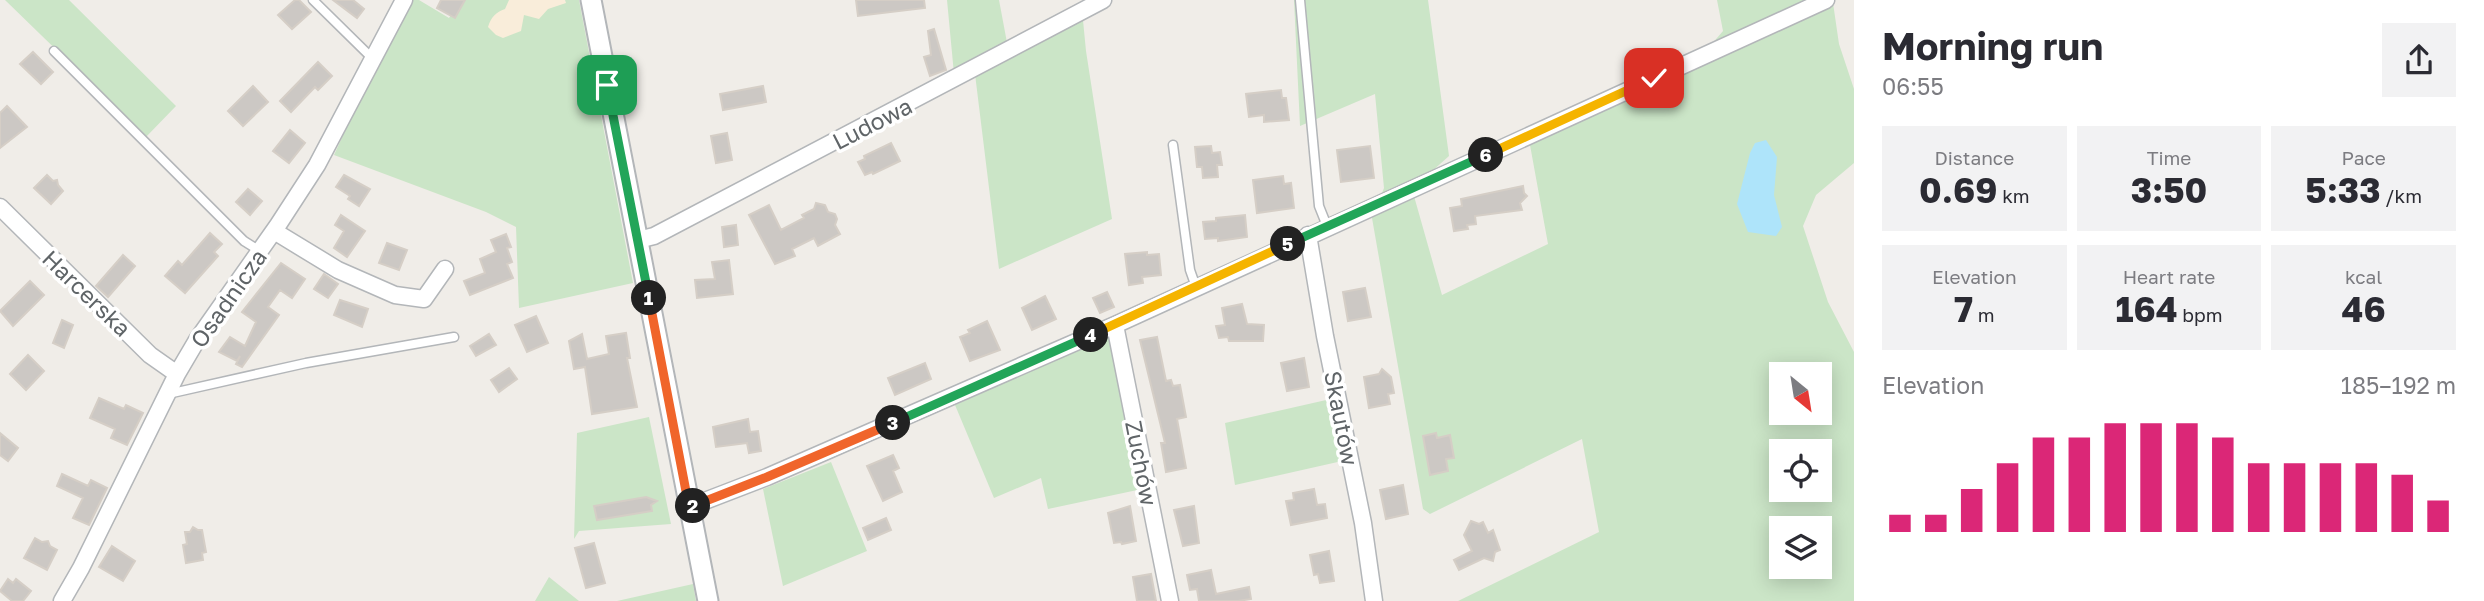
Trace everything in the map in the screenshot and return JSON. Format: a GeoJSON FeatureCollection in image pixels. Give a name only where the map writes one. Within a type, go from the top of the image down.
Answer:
{"type":"FeatureCollection","features":[{"type":"Feature","properties":{"kind":"street","name":"Osadnicza"},"geometry":{"type":"LineString","coordinates":[[62,601],[177,374],[197,340],[317,165],[404,0]]}},
{"type":"Feature","properties":{"kind":"street"},"geometry":{"type":"LineString","coordinates":[[591,0],[708,601]]}},
{"type":"Feature","properties":{"kind":"street","name":"Ludowa"},"geometry":{"type":"LineString","coordinates":[[638,240],[654,236],[1103,0]]}},
{"type":"Feature","properties":{"kind":"street"},"geometry":{"type":"LineString","coordinates":[[689,507],[767,477],[1115,325],[1326,226],[1826,0]]}},
{"type":"Feature","properties":{"kind":"street","name":"Harcerska"},"geometry":{"type":"LineString","coordinates":[[0,207],[150,355],[177,374]]}},
{"type":"Feature","properties":{"kind":"street"},"geometry":{"type":"LineString","coordinates":[[274,231],[338,270],[395,295],[424,299],[445,269]]}},
{"type":"Feature","properties":{"kind":"street","name":"Skautów"},"geometry":{"type":"LineString","coordinates":[[1308,235],[1325,336],[1363,523],[1374,601]]}},
{"type":"Feature","properties":{"kind":"street","name":"Zuchów"},"geometry":{"type":"LineString","coordinates":[[1115,325],[1170,601]]}},
{"type":"Feature","properties":{"kind":"lane"},"geometry":{"type":"LineString","coordinates":[[313,0],[373,60]]}},
{"type":"Feature","properties":{"kind":"lane"},"geometry":{"type":"LineString","coordinates":[[1300,0],[1319,206],[1326,226]]}},
{"type":"Feature","properties":{"kind":"lane"},"geometry":{"type":"LineString","coordinates":[[54,51],[244,241],[260,251]]}},
{"type":"Feature","properties":{"kind":"lane"},"geometry":{"type":"LineString","coordinates":[[1173,145],[1190,270],[1196,287]]}},
{"type":"Feature","properties":{"kind":"lane"},"geometry":{"type":"LineString","coordinates":[[167,394],[306,363],[454,337]]}},
{"type":"Feature","properties":{"kind":"green space"},"geometry":{"type":"Polygon","coordinates":[[[5,0],[69,0],[176,106],[146,137],[5,0]]]}},
{"type":"Feature","properties":{"kind":"green space"},"geometry":{"type":"Polygon","coordinates":[[[410,0],[419,0],[449,18],[451,15],[455,17],[465,0],[579,0],[633,283],[519,308],[516,227],[486,212],[334,155],[371,74],[410,0]]]}},
{"type":"Feature","properties":{"kind":"green space"},"geometry":{"type":"Polygon","coordinates":[[[947,0],[999,0],[1008,48],[1082,10],[1112,219],[999,269],[975,74],[954,74],[947,0]]]}},
{"type":"Feature","properties":{"kind":"green space"},"geometry":{"type":"Polygon","coordinates":[[[1294,0],[1428,0],[1449,156],[1412,189],[1442,295],[1548,244],[1528,134],[1704,53],[1723,31],[1717,0],[1818,0],[1833,3],[1839,44],[1854,89],[1854,163],[1816,195],[1803,226],[1828,302],[1854,352],[1854,601],[1458,601],[1599,532],[1582,439],[1430,514],[1423,509],[1372,218],[1384,188],[1375,94],[1300,126],[1294,0]]]}},
{"type":"Feature","properties":{"kind":"green space"},"geometry":{"type":"Polygon","coordinates":[[[1110,335],[1142,489],[1048,509],[1041,478],[994,498],[955,405],[1110,335]]]}},
{"type":"Feature","properties":{"kind":"green space"},"geometry":{"type":"Polygon","coordinates":[[[1335,398],[1351,459],[1235,485],[1225,423],[1335,398]]]}},
{"type":"Feature","properties":{"kind":"green space"},"geometry":{"type":"Polygon","coordinates":[[[649,417],[671,524],[579,531],[574,539],[577,433],[649,417]]]}},
{"type":"Feature","properties":{"kind":"green space"},"geometry":{"type":"Polygon","coordinates":[[[831,462],[867,551],[783,586],[763,489],[831,462]]]}},
{"type":"Feature","properties":{"kind":"green space"},"geometry":{"type":"Polygon","coordinates":[[[549,577],[579,601],[535,601],[549,577]]]}},
{"type":"Feature","properties":{"kind":"green space"},"geometry":{"type":"Polygon","coordinates":[[[693,584],[696,601],[617,601],[693,584]]]}},
{"type":"Feature","properties":{"kind":"sand"},"geometry":{"type":"Polygon","coordinates":[[[509,0],[565,0],[566,3],[548,9],[539,19],[524,15],[521,31],[503,38],[488,27],[494,15],[505,9],[509,0]]]}},
{"type":"Feature","properties":{"kind":"water"},"geometry":{"type":"Polygon","coordinates":[[[1766,140],[1777,157],[1774,195],[1782,227],[1776,236],[1748,232],[1737,204],[1750,153],[1755,143],[1766,140]]]}},
{"type":"Feature","properties":{"kind":"building"},"geometry":{"type":"Polygon","coordinates":[[[295,0],[299,0],[311,12],[292,29],[278,15],[295,0]]]}},
{"type":"Feature","properties":{"kind":"building"},"geometry":{"type":"Polygon","coordinates":[[[333,0],[353,0],[364,9],[357,18],[333,0]]]}},
{"type":"Feature","properties":{"kind":"building"},"geometry":{"type":"Polygon","coordinates":[[[441,0],[465,0],[455,18],[437,8],[441,0]]]}},
{"type":"Feature","properties":{"kind":"building"},"geometry":{"type":"Polygon","coordinates":[[[856,0],[924,0],[925,8],[858,16],[856,0]]]}},
{"type":"Feature","properties":{"kind":"building"},"geometry":{"type":"Polygon","coordinates":[[[934,29],[946,70],[930,76],[924,57],[931,55],[928,31],[934,29]]]}},
{"type":"Feature","properties":{"kind":"building"},"geometry":{"type":"Polygon","coordinates":[[[33,52],[53,72],[41,84],[20,64],[33,52]]]}},
{"type":"Feature","properties":{"kind":"building"},"geometry":{"type":"Polygon","coordinates":[[[318,62],[332,76],[318,90],[315,87],[291,112],[280,101],[318,62]]]}},
{"type":"Feature","properties":{"kind":"building"},"geometry":{"type":"Polygon","coordinates":[[[253,86],[268,102],[243,126],[228,111],[253,86]]]}},
{"type":"Feature","properties":{"kind":"building"},"geometry":{"type":"Polygon","coordinates":[[[763,86],[766,102],[723,110],[720,94],[763,86]]]}},
{"type":"Feature","properties":{"kind":"building"},"geometry":{"type":"Polygon","coordinates":[[[1281,90],[1282,98],[1286,98],[1289,120],[1264,122],[1264,115],[1249,117],[1246,94],[1281,90]]]}},
{"type":"Feature","properties":{"kind":"building"},"geometry":{"type":"Polygon","coordinates":[[[7,106],[27,127],[0,148],[0,113],[7,106]]]}},
{"type":"Feature","properties":{"kind":"building"},"geometry":{"type":"Polygon","coordinates":[[[290,130],[305,143],[289,163],[273,151],[290,130]]]}},
{"type":"Feature","properties":{"kind":"building"},"geometry":{"type":"Polygon","coordinates":[[[727,133],[732,160],[716,163],[711,136],[727,133]]]}},
{"type":"Feature","properties":{"kind":"building"},"geometry":{"type":"Polygon","coordinates":[[[891,143],[900,161],[865,175],[858,162],[865,159],[864,156],[891,143]]]}},
{"type":"Feature","properties":{"kind":"building"},"geometry":{"type":"Polygon","coordinates":[[[1211,146],[1212,153],[1220,152],[1222,165],[1217,165],[1218,177],[1203,178],[1202,167],[1197,167],[1195,147],[1211,146]]]}},
{"type":"Feature","properties":{"kind":"building"},"geometry":{"type":"Polygon","coordinates":[[[1370,146],[1374,178],[1341,182],[1337,150],[1370,146]]]}},
{"type":"Feature","properties":{"kind":"building"},"geometry":{"type":"Polygon","coordinates":[[[47,175],[53,181],[57,180],[63,191],[51,204],[34,188],[47,175]]]}},
{"type":"Feature","properties":{"kind":"building"},"geometry":{"type":"Polygon","coordinates":[[[344,175],[370,189],[359,206],[336,187],[344,175]]]}},
{"type":"Feature","properties":{"kind":"building"},"geometry":{"type":"Polygon","coordinates":[[[1283,176],[1284,184],[1291,183],[1294,208],[1257,213],[1253,180],[1283,176]]]}},
{"type":"Feature","properties":{"kind":"building"},"geometry":{"type":"Polygon","coordinates":[[[1523,186],[1527,196],[1520,203],[1522,210],[1475,216],[1476,224],[1467,225],[1468,229],[1454,231],[1450,208],[1462,206],[1461,199],[1523,186]]]}},
{"type":"Feature","properties":{"kind":"building"},"geometry":{"type":"Polygon","coordinates":[[[248,189],[262,201],[250,215],[236,202],[248,189]]]}},
{"type":"Feature","properties":{"kind":"building"},"geometry":{"type":"Polygon","coordinates":[[[816,203],[825,205],[828,212],[835,214],[835,225],[840,234],[818,246],[814,238],[792,249],[795,256],[775,264],[749,215],[769,205],[781,230],[804,218],[802,215],[814,209],[816,203]]]}},
{"type":"Feature","properties":{"kind":"building"},"geometry":{"type":"Polygon","coordinates":[[[341,215],[365,231],[347,257],[334,248],[344,231],[335,225],[341,215]]]}},
{"type":"Feature","properties":{"kind":"building"},"geometry":{"type":"Polygon","coordinates":[[[1245,215],[1247,237],[1218,241],[1218,238],[1205,239],[1203,222],[1245,215]]]}},
{"type":"Feature","properties":{"kind":"building"},"geometry":{"type":"Polygon","coordinates":[[[736,225],[738,245],[724,247],[722,227],[736,225]]]}},
{"type":"Feature","properties":{"kind":"building"},"geometry":{"type":"Polygon","coordinates":[[[210,233],[222,244],[214,252],[218,256],[185,293],[165,276],[178,261],[182,265],[210,233]]]}},
{"type":"Feature","properties":{"kind":"building"},"geometry":{"type":"Polygon","coordinates":[[[506,234],[511,247],[507,248],[512,262],[507,264],[513,278],[470,295],[464,281],[485,273],[480,259],[496,252],[491,240],[506,234]]]}},
{"type":"Feature","properties":{"kind":"building"},"geometry":{"type":"Polygon","coordinates":[[[387,243],[407,250],[399,270],[379,263],[387,243]]]}},
{"type":"Feature","properties":{"kind":"building"},"geometry":{"type":"Polygon","coordinates":[[[1147,252],[1147,255],[1159,254],[1161,275],[1142,277],[1143,283],[1129,285],[1125,254],[1147,252]]]}},
{"type":"Feature","properties":{"kind":"building"},"geometry":{"type":"Polygon","coordinates":[[[123,255],[135,266],[108,297],[96,286],[123,255]]]}},
{"type":"Feature","properties":{"kind":"building"},"geometry":{"type":"Polygon","coordinates":[[[729,260],[733,294],[697,298],[695,280],[715,279],[712,262],[729,260]]]}},
{"type":"Feature","properties":{"kind":"building"},"geometry":{"type":"Polygon","coordinates":[[[281,263],[305,279],[292,298],[280,290],[268,307],[279,315],[242,367],[236,364],[240,356],[237,361],[219,352],[230,337],[245,346],[256,322],[242,312],[281,263]]]}},
{"type":"Feature","properties":{"kind":"building"},"geometry":{"type":"Polygon","coordinates":[[[324,274],[338,284],[328,298],[314,289],[324,274]]]}},
{"type":"Feature","properties":{"kind":"building"},"geometry":{"type":"Polygon","coordinates":[[[30,281],[44,295],[13,326],[0,311],[30,281]]]}},
{"type":"Feature","properties":{"kind":"building"},"geometry":{"type":"Polygon","coordinates":[[[1365,288],[1371,317],[1348,321],[1343,292],[1365,288]]]}},
{"type":"Feature","properties":{"kind":"building"},"geometry":{"type":"Polygon","coordinates":[[[1107,292],[1114,307],[1100,313],[1093,298],[1107,292]]]}},
{"type":"Feature","properties":{"kind":"building"},"geometry":{"type":"Polygon","coordinates":[[[1045,296],[1056,319],[1032,330],[1022,308],[1045,296]]]}},
{"type":"Feature","properties":{"kind":"building"},"geometry":{"type":"Polygon","coordinates":[[[340,300],[368,309],[362,327],[334,315],[340,300]]]}},
{"type":"Feature","properties":{"kind":"building"},"geometry":{"type":"Polygon","coordinates":[[[1242,304],[1247,324],[1264,325],[1263,341],[1229,341],[1228,337],[1219,338],[1216,326],[1225,325],[1222,308],[1242,304]]]}},
{"type":"Feature","properties":{"kind":"building"},"geometry":{"type":"Polygon","coordinates":[[[536,316],[548,343],[527,352],[515,325],[536,316]]]}},
{"type":"Feature","properties":{"kind":"building"},"geometry":{"type":"Polygon","coordinates":[[[62,320],[73,325],[64,348],[53,343],[62,320]]]}},
{"type":"Feature","properties":{"kind":"building"},"geometry":{"type":"Polygon","coordinates":[[[987,321],[1000,350],[970,361],[960,337],[987,321]]]}},
{"type":"Feature","properties":{"kind":"building"},"geometry":{"type":"Polygon","coordinates":[[[626,333],[630,358],[627,358],[637,407],[592,414],[585,367],[574,369],[569,341],[582,334],[587,359],[609,354],[606,336],[626,333]]]}},
{"type":"Feature","properties":{"kind":"building"},"geometry":{"type":"Polygon","coordinates":[[[489,334],[496,345],[476,356],[470,346],[489,334]]]}},
{"type":"Feature","properties":{"kind":"building"},"geometry":{"type":"Polygon","coordinates":[[[1157,337],[1166,381],[1171,380],[1173,386],[1180,385],[1186,417],[1177,419],[1186,468],[1166,472],[1161,443],[1165,443],[1140,340],[1157,337]]]}},
{"type":"Feature","properties":{"kind":"building"},"geometry":{"type":"Polygon","coordinates":[[[28,355],[44,371],[26,390],[10,374],[28,355]]]}},
{"type":"Feature","properties":{"kind":"building"},"geometry":{"type":"Polygon","coordinates":[[[1304,358],[1309,387],[1287,391],[1281,363],[1304,358]]]}},
{"type":"Feature","properties":{"kind":"building"},"geometry":{"type":"Polygon","coordinates":[[[925,363],[931,379],[895,395],[888,378],[925,363]]]}},
{"type":"Feature","properties":{"kind":"building"},"geometry":{"type":"Polygon","coordinates":[[[509,368],[517,379],[499,392],[491,380],[509,368]]]}},
{"type":"Feature","properties":{"kind":"building"},"geometry":{"type":"Polygon","coordinates":[[[1382,369],[1391,377],[1394,393],[1388,394],[1390,404],[1369,408],[1364,377],[1379,374],[1382,369]]]}},
{"type":"Feature","properties":{"kind":"building"},"geometry":{"type":"Polygon","coordinates":[[[99,398],[124,409],[126,405],[143,413],[127,445],[111,438],[115,429],[90,418],[99,398]]]}},
{"type":"Feature","properties":{"kind":"building"},"geometry":{"type":"Polygon","coordinates":[[[748,419],[750,432],[758,431],[761,451],[749,453],[747,443],[716,447],[713,427],[748,419]]]}},
{"type":"Feature","properties":{"kind":"building"},"geometry":{"type":"Polygon","coordinates":[[[0,433],[18,448],[8,461],[0,455],[0,433]]]}},
{"type":"Feature","properties":{"kind":"building"},"geometry":{"type":"Polygon","coordinates":[[[1436,433],[1437,438],[1450,435],[1454,458],[1446,459],[1448,471],[1430,475],[1423,436],[1436,433]]]}},
{"type":"Feature","properties":{"kind":"building"},"geometry":{"type":"Polygon","coordinates":[[[893,455],[899,468],[893,471],[902,492],[883,501],[867,466],[893,455]]]}},
{"type":"Feature","properties":{"kind":"building"},"geometry":{"type":"Polygon","coordinates":[[[62,474],[88,486],[91,480],[107,488],[89,525],[73,518],[83,498],[57,486],[62,474]]]}},
{"type":"Feature","properties":{"kind":"building"},"geometry":{"type":"Polygon","coordinates":[[[1403,485],[1408,514],[1386,519],[1380,490],[1403,485]]]}},
{"type":"Feature","properties":{"kind":"building"},"geometry":{"type":"Polygon","coordinates":[[[1314,489],[1317,505],[1325,504],[1327,518],[1291,525],[1286,501],[1294,500],[1293,493],[1314,489]]]}},
{"type":"Feature","properties":{"kind":"building"},"geometry":{"type":"Polygon","coordinates":[[[646,497],[657,501],[651,505],[652,511],[597,520],[594,506],[646,497]]]}},
{"type":"Feature","properties":{"kind":"building"},"geometry":{"type":"Polygon","coordinates":[[[1130,506],[1136,541],[1114,543],[1108,513],[1130,506]]]}},
{"type":"Feature","properties":{"kind":"building"},"geometry":{"type":"Polygon","coordinates":[[[1194,506],[1199,543],[1183,546],[1174,510],[1194,506]]]}},
{"type":"Feature","properties":{"kind":"building"},"geometry":{"type":"Polygon","coordinates":[[[886,518],[891,530],[868,540],[863,528],[886,518]]]}},
{"type":"Feature","properties":{"kind":"building"},"geometry":{"type":"Polygon","coordinates":[[[1471,521],[1479,524],[1483,522],[1488,533],[1493,530],[1500,550],[1495,552],[1493,561],[1484,558],[1459,570],[1454,560],[1472,551],[1464,535],[1471,521]]]}},
{"type":"Feature","properties":{"kind":"building"},"geometry":{"type":"Polygon","coordinates":[[[193,527],[202,530],[206,552],[202,553],[203,560],[186,563],[183,545],[187,544],[185,532],[190,532],[193,527]]]}},
{"type":"Feature","properties":{"kind":"building"},"geometry":{"type":"Polygon","coordinates":[[[35,538],[42,542],[48,541],[50,546],[57,550],[47,570],[24,558],[35,538]]]}},
{"type":"Feature","properties":{"kind":"building"},"geometry":{"type":"Polygon","coordinates":[[[594,543],[605,583],[586,588],[575,548],[594,543]]]}},
{"type":"Feature","properties":{"kind":"building"},"geometry":{"type":"Polygon","coordinates":[[[112,546],[135,561],[123,581],[99,567],[112,546]]]}},
{"type":"Feature","properties":{"kind":"building"},"geometry":{"type":"Polygon","coordinates":[[[1329,551],[1334,581],[1320,583],[1318,574],[1314,575],[1310,555],[1329,551]]]}},
{"type":"Feature","properties":{"kind":"building"},"geometry":{"type":"Polygon","coordinates":[[[1211,570],[1216,594],[1249,587],[1251,599],[1199,601],[1197,589],[1190,590],[1187,575],[1211,570]]]}},
{"type":"Feature","properties":{"kind":"building"},"geometry":{"type":"Polygon","coordinates":[[[1151,574],[1156,601],[1137,601],[1133,577],[1151,574]]]}},
{"type":"Feature","properties":{"kind":"building"},"geometry":{"type":"Polygon","coordinates":[[[8,579],[13,583],[16,579],[31,591],[23,601],[12,601],[0,591],[8,579]]]}},
{"type":"Feature","properties":{"kind":"route"},"geometry":{"type":"LineString","coordinates":[[607,85],[689,507],[767,477],[1115,325],[1654,78]]}}]}
